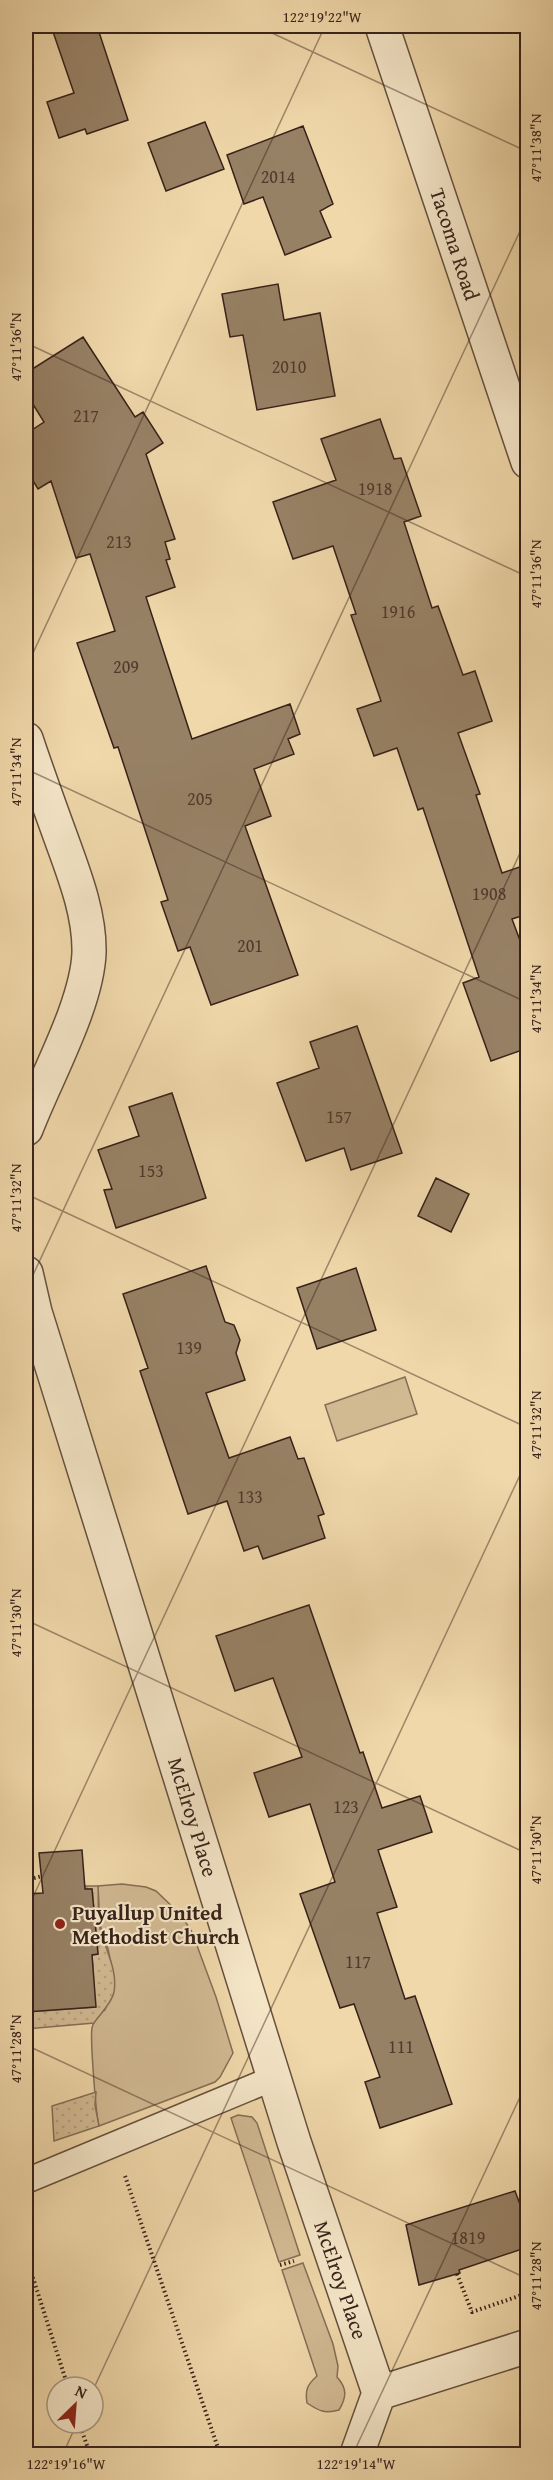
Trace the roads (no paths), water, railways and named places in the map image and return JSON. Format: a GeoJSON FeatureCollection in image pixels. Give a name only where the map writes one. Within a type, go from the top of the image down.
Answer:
{"type":"FeatureCollection","features":[{"type":"Feature","properties":{"kind":"street","name":"Tacoma Road"},"geometry":{"type":"LineString","coordinates":[[382,26],[528,462]]}},
{"type":"Feature","properties":{"kind":"street"},"geometry":{"type":"LineString","coordinates":[[26,739],[76,879],[87,927],[89,954],[85,979],[77,1004],[26,1128]]}},
{"type":"Feature","properties":{"kind":"street","name":"McElroy Place"},"geometry":{"type":"LineString","coordinates":[[26,1273],[35,1311],[273,2078],[379,2393]]}},
{"type":"Feature","properties":{"kind":"street"},"geometry":{"type":"LineString","coordinates":[[357,2454],[379,2393],[528,2346]]}},
{"type":"Feature","properties":{"kind":"lane"},"geometry":{"type":"LineString","coordinates":[[26,2181],[273,2078]]}},
{"type":"Feature","properties":{"kind":"place","name":"Puyallup United Methodist Church"},"geometry":{"type":"Point","coordinates":[60,1924]}}]}
